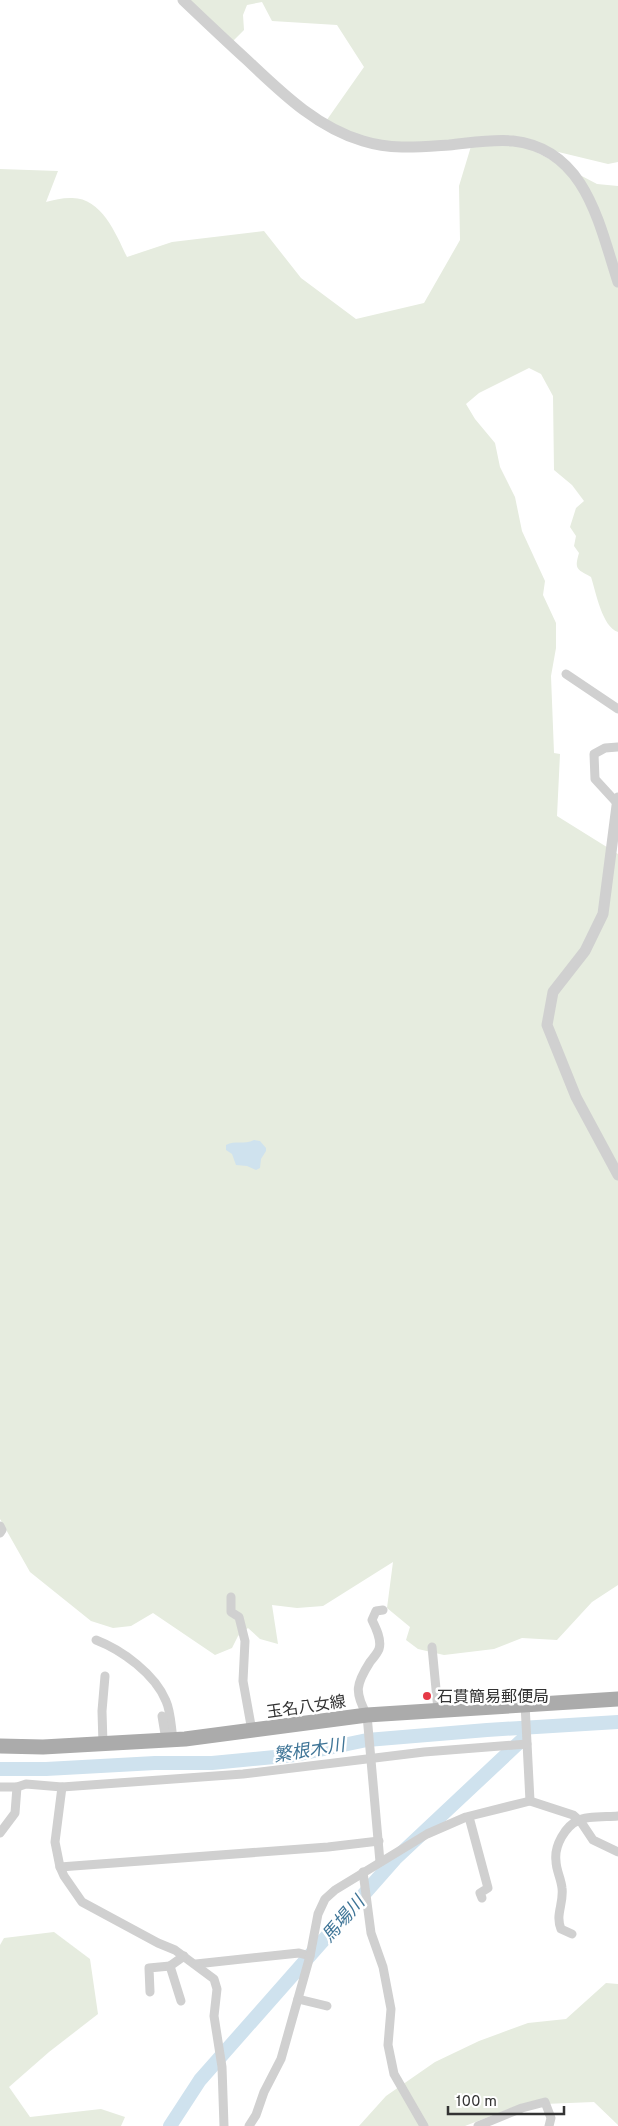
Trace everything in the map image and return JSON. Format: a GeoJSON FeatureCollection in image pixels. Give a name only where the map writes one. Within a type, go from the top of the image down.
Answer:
{"type":"FeatureCollection","features":[{"type":"Feature","properties":{"kind":"main road","name":"玉名八女線"},"geometry":{"type":"LineString","coordinates":[[0,1746],[42,1747],[169,1740],[367,1722],[438,1710],[618,1699]]}},
{"type":"Feature","properties":{"kind":"street"},"geometry":{"type":"LineString","coordinates":[[183,0],[299,107],[340,133],[362,141],[394,148],[500,140],[514,141],[538,147],[555,157],[569,167],[580,180],[588,197],[618,282]]}},
{"type":"Feature","properties":{"kind":"street"},"geometry":{"type":"LineString","coordinates":[[566,674],[618,709]]}},
{"type":"Feature","properties":{"kind":"street"},"geometry":{"type":"LineString","coordinates":[[617,803],[595,779],[594,754],[605,748],[618,747]]}},
{"type":"Feature","properties":{"kind":"street"},"geometry":{"type":"LineString","coordinates":[[618,798],[603,914],[585,951],[553,992],[547,1026],[576,1097],[618,1175]]}},
{"type":"Feature","properties":{"kind":"street"},"geometry":{"type":"LineString","coordinates":[[0,1526],[2,1530],[0,1533]]}},
{"type":"Feature","properties":{"kind":"street"},"geometry":{"type":"LineString","coordinates":[[230,1597],[231,1612],[239,1617],[245,1641],[243,1681],[252,1731]]}},
{"type":"Feature","properties":{"kind":"street"},"geometry":{"type":"LineString","coordinates":[[380,1862],[372,1758],[367,1722],[356,1691],[379,1649],[380,1637],[372,1620],[376,1611],[383,1610]]}},
{"type":"Feature","properties":{"kind":"street"},"geometry":{"type":"LineString","coordinates":[[96,1640],[121,1652],[138,1665],[159,1688],[167,1702],[169,1740]]}},
{"type":"Feature","properties":{"kind":"street"},"geometry":{"type":"LineString","coordinates":[[432,1647],[438,1710]]}},
{"type":"Feature","properties":{"kind":"street"},"geometry":{"type":"LineString","coordinates":[[103,1744],[102,1711],[105,1676]]}},
{"type":"Feature","properties":{"kind":"street"},"geometry":{"type":"LineString","coordinates":[[525,1705],[530,1801]]}},
{"type":"Feature","properties":{"kind":"street"},"geometry":{"type":"LineString","coordinates":[[162,1716],[169,1740]]}},
{"type":"Feature","properties":{"kind":"street"},"geometry":{"type":"LineString","coordinates":[[0,1787],[17,1787],[26,1784],[62,1787],[243,1774],[424,1752],[527,1744]]}},
{"type":"Feature","properties":{"kind":"street"},"geometry":{"type":"LineString","coordinates":[[0,1833],[15,1813],[17,1787]]}},
{"type":"Feature","properties":{"kind":"street"},"geometry":{"type":"LineString","coordinates":[[62,1787],[55,1842],[60,1867],[64,1876],[82,1902],[184,1956],[214,1979],[217,1989],[214,2016],[222,2067],[224,2126]]}},
{"type":"Feature","properties":{"kind":"street"},"geometry":{"type":"LineString","coordinates":[[249,2126],[256,2115],[264,2092],[281,2059],[310,1956],[318,1914],[325,1899],[335,1890],[427,1834],[469,1816],[530,1801],[573,1815],[579,1820],[593,1840],[618,1852]]}},
{"type":"Feature","properties":{"kind":"street"},"geometry":{"type":"LineString","coordinates":[[469,1816],[488,1888],[480,1893],[482,1898]]}},
{"type":"Feature","properties":{"kind":"street"},"geometry":{"type":"LineString","coordinates":[[572,1934],[561,1929],[558,1920],[562,1902],[562,1890],[555,1856],[559,1838],[579,1820],[618,1816]]}},
{"type":"Feature","properties":{"kind":"street"},"geometry":{"type":"LineString","coordinates":[[60,1867],[328,1847],[379,1841]]}},
{"type":"Feature","properties":{"kind":"street"},"geometry":{"type":"LineString","coordinates":[[363,1872],[371,1933],[383,1967],[391,2009],[388,2044],[394,2074],[424,2126]]}},
{"type":"Feature","properties":{"kind":"street"},"geometry":{"type":"LineString","coordinates":[[196,1964],[299,1953],[310,1956]]}},
{"type":"Feature","properties":{"kind":"street"},"geometry":{"type":"LineString","coordinates":[[150,1992],[149,1968],[170,1966],[184,1956]]}},
{"type":"Feature","properties":{"kind":"street"},"geometry":{"type":"LineString","coordinates":[[170,1966],[181,2001]]}},
{"type":"Feature","properties":{"kind":"street"},"geometry":{"type":"LineString","coordinates":[[298,1999],[327,2006]]}},
{"type":"Feature","properties":{"kind":"street"},"geometry":{"type":"LineString","coordinates":[[478,2126],[522,2108],[545,2102],[551,2118],[549,2126]]}},
{"type":"Feature","properties":{"kind":"shaded area"},"geometry":{"type":"Polygon","coordinates":[[[183,0],[618,0],[618,162],[608,164],[517,142],[597,184],[618,186],[618,632],[612,629],[604,616],[591,577],[577,566],[579,553],[574,546],[576,536],[570,527],[576,508],[584,501],[572,485],[554,470],[553,396],[541,374],[529,368],[479,393],[466,404],[475,419],[495,443],[500,467],[515,497],[522,531],[545,581],[543,595],[556,623],[556,648],[551,676],[554,753],[560,754],[557,816],[618,854],[618,1585],[592,1602],[557,1640],[522,1638],[494,1649],[444,1655],[418,1649],[406,1640],[410,1627],[387,1608],[393,1562],[323,1606],[297,1608],[272,1605],[278,1644],[260,1639],[248,1628],[238,1636],[232,1648],[215,1655],[153,1613],[131,1626],[113,1628],[91,1621],[30,1572],[0,1519],[0,169],[58,171],[46,202],[70,198],[81,199],[90,203],[106,218],[127,257],[172,242],[264,231],[301,278],[356,319],[424,303],[460,240],[459,186],[472,143],[394,148],[324,124],[364,67],[337,25],[272,21],[262,2],[247,5],[243,15],[244,30],[230,44],[183,0]]]}},
{"type":"Feature","properties":{"kind":"shaded area"},"geometry":{"type":"Polygon","coordinates":[[[54,1932],[90,1959],[98,2014],[49,2052],[9,2087],[30,2117],[101,2109],[125,2117],[121,2126],[0,2126],[0,1945],[4,1938],[54,1932]]]}},
{"type":"Feature","properties":{"kind":"shaded area"},"geometry":{"type":"Polygon","coordinates":[[[606,1983],[618,1984],[618,2125],[594,2102],[519,2105],[465,2126],[359,2126],[386,2096],[435,2062],[479,2041],[528,2023],[566,2019],[606,1983]]]}},
{"type":"Feature","properties":{"kind":"water"},"geometry":{"type":"Polygon","coordinates":[[[254,1140],[260,1141],[266,1148],[261,1159],[260,1168],[256,1170],[247,1166],[236,1165],[232,1154],[226,1150],[226,1145],[254,1140]]]}},
{"type":"Feature","properties":{"kind":"waterway","name":"繁根木川"},"geometry":{"type":"LineString","coordinates":[[0,1769],[46,1769],[155,1763],[212,1763],[295,1755],[367,1740],[618,1722]]}},
{"type":"Feature","properties":{"kind":"waterway","name":"馬場川"},"geometry":{"type":"LineString","coordinates":[[170,2126],[200,2080],[395,1859],[524,1738]]}},
{"type":"Feature","properties":{"kind":"place","name":"石貫簡易郵便局"},"geometry":{"type":"Point","coordinates":[427,1696]}}]}
